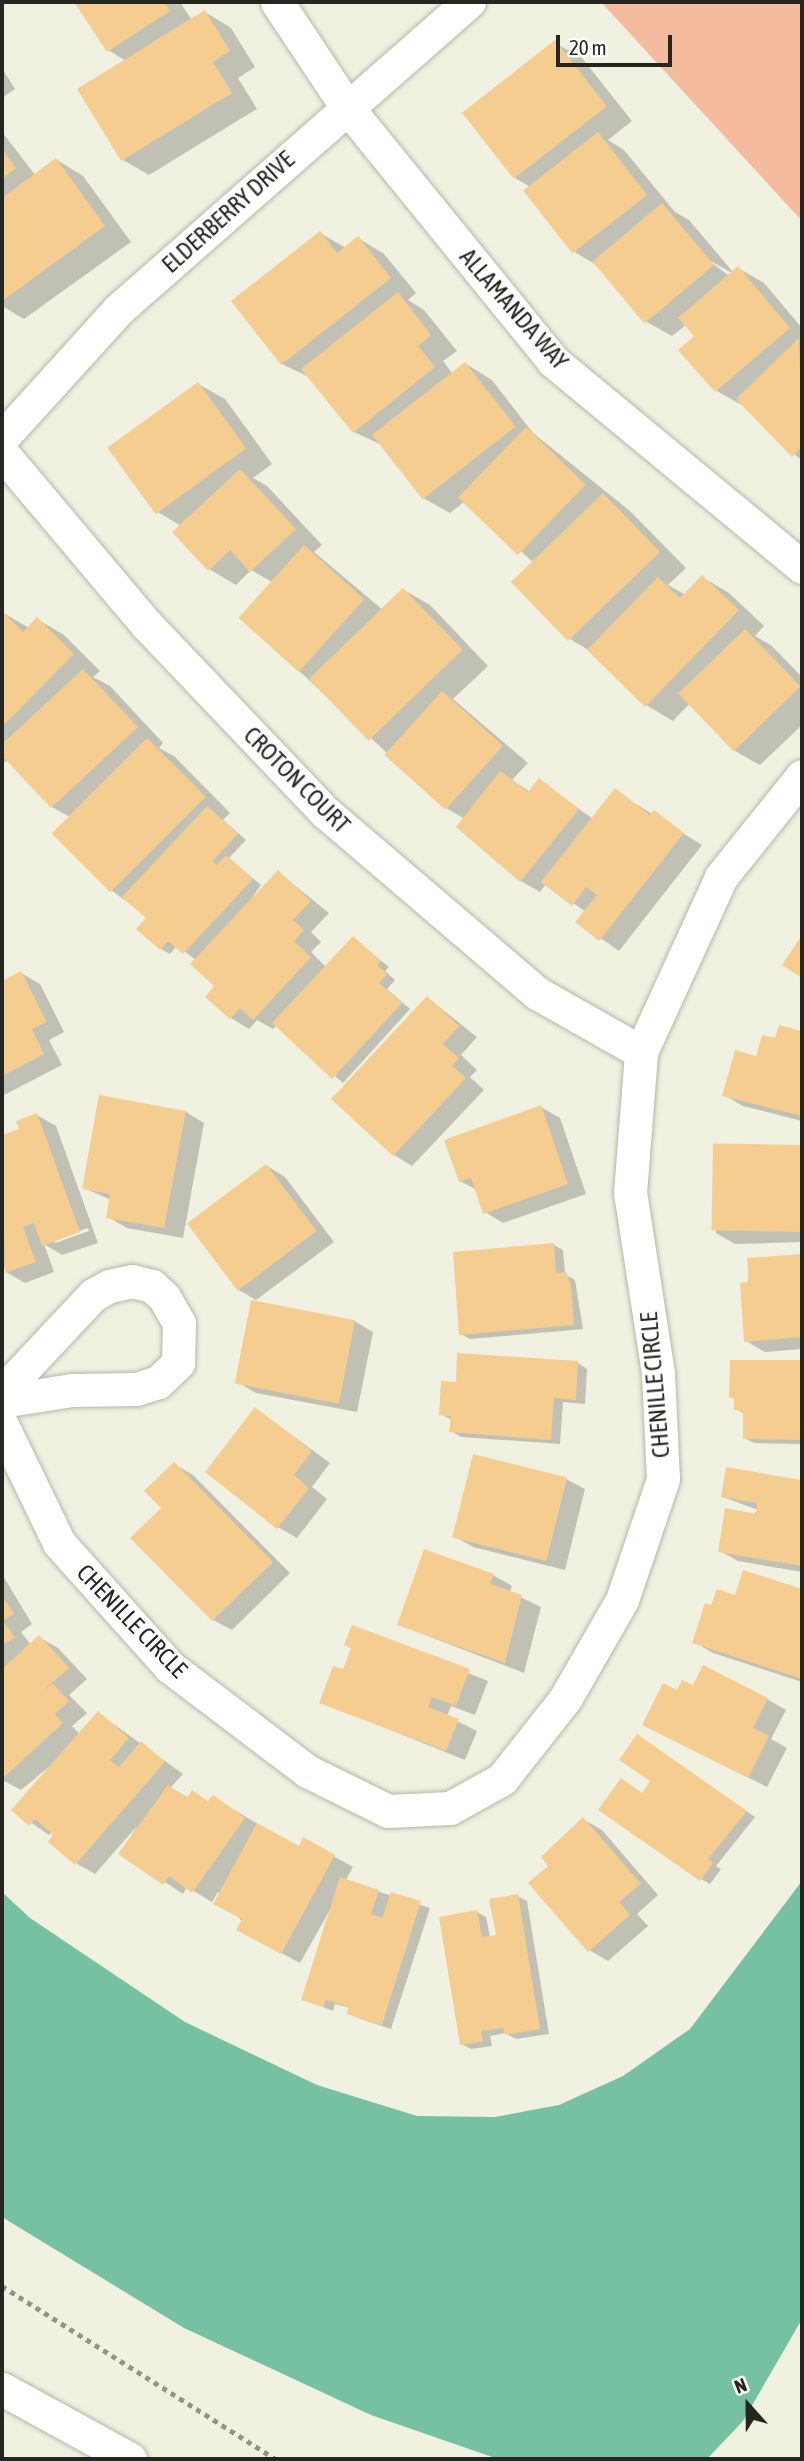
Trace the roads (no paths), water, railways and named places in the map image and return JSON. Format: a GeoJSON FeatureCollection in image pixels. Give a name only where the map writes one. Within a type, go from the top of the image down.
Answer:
{"type":"FeatureCollection","features":[{"type":"Feature","properties":{"kind":"street","name":"ALLAMANDA WAY"},"geometry":{"type":"LineString","coordinates":[[277,2],[346,106],[553,361],[802,567]]}},
{"type":"Feature","properties":{"kind":"street","name":"ELDERBERRY DRIVE"},"geometry":{"type":"LineString","coordinates":[[2,438],[119,309],[346,106],[469,2]]}},
{"type":"Feature","properties":{"kind":"street","name":"CROTON COURT"},"geometry":{"type":"LineString","coordinates":[[2,453],[146,625],[325,812],[537,993],[641,1052]]}},
{"type":"Feature","properties":{"kind":"street","name":"CHENILLE CIRCLE"},"geometry":{"type":"LineString","coordinates":[[2,1425],[59,1543],[170,1667],[307,1771],[388,1811],[450,1808],[502,1779],[565,1699],[622,1600],[663,1479],[659,1373],[630,1193],[641,1052],[721,877],[802,776]]}},
{"type":"Feature","properties":{"kind":"street"},"geometry":{"type":"LineString","coordinates":[[2,1392],[93,1295],[109,1286],[132,1281],[152,1286],[164,1297],[179,1323],[178,1363],[158,1382],[136,1389],[72,1390],[2,1401]]}},
{"type":"Feature","properties":{"kind":"street"},"geometry":{"type":"LineString","coordinates":[[2,2389],[130,2459]]}}]}
